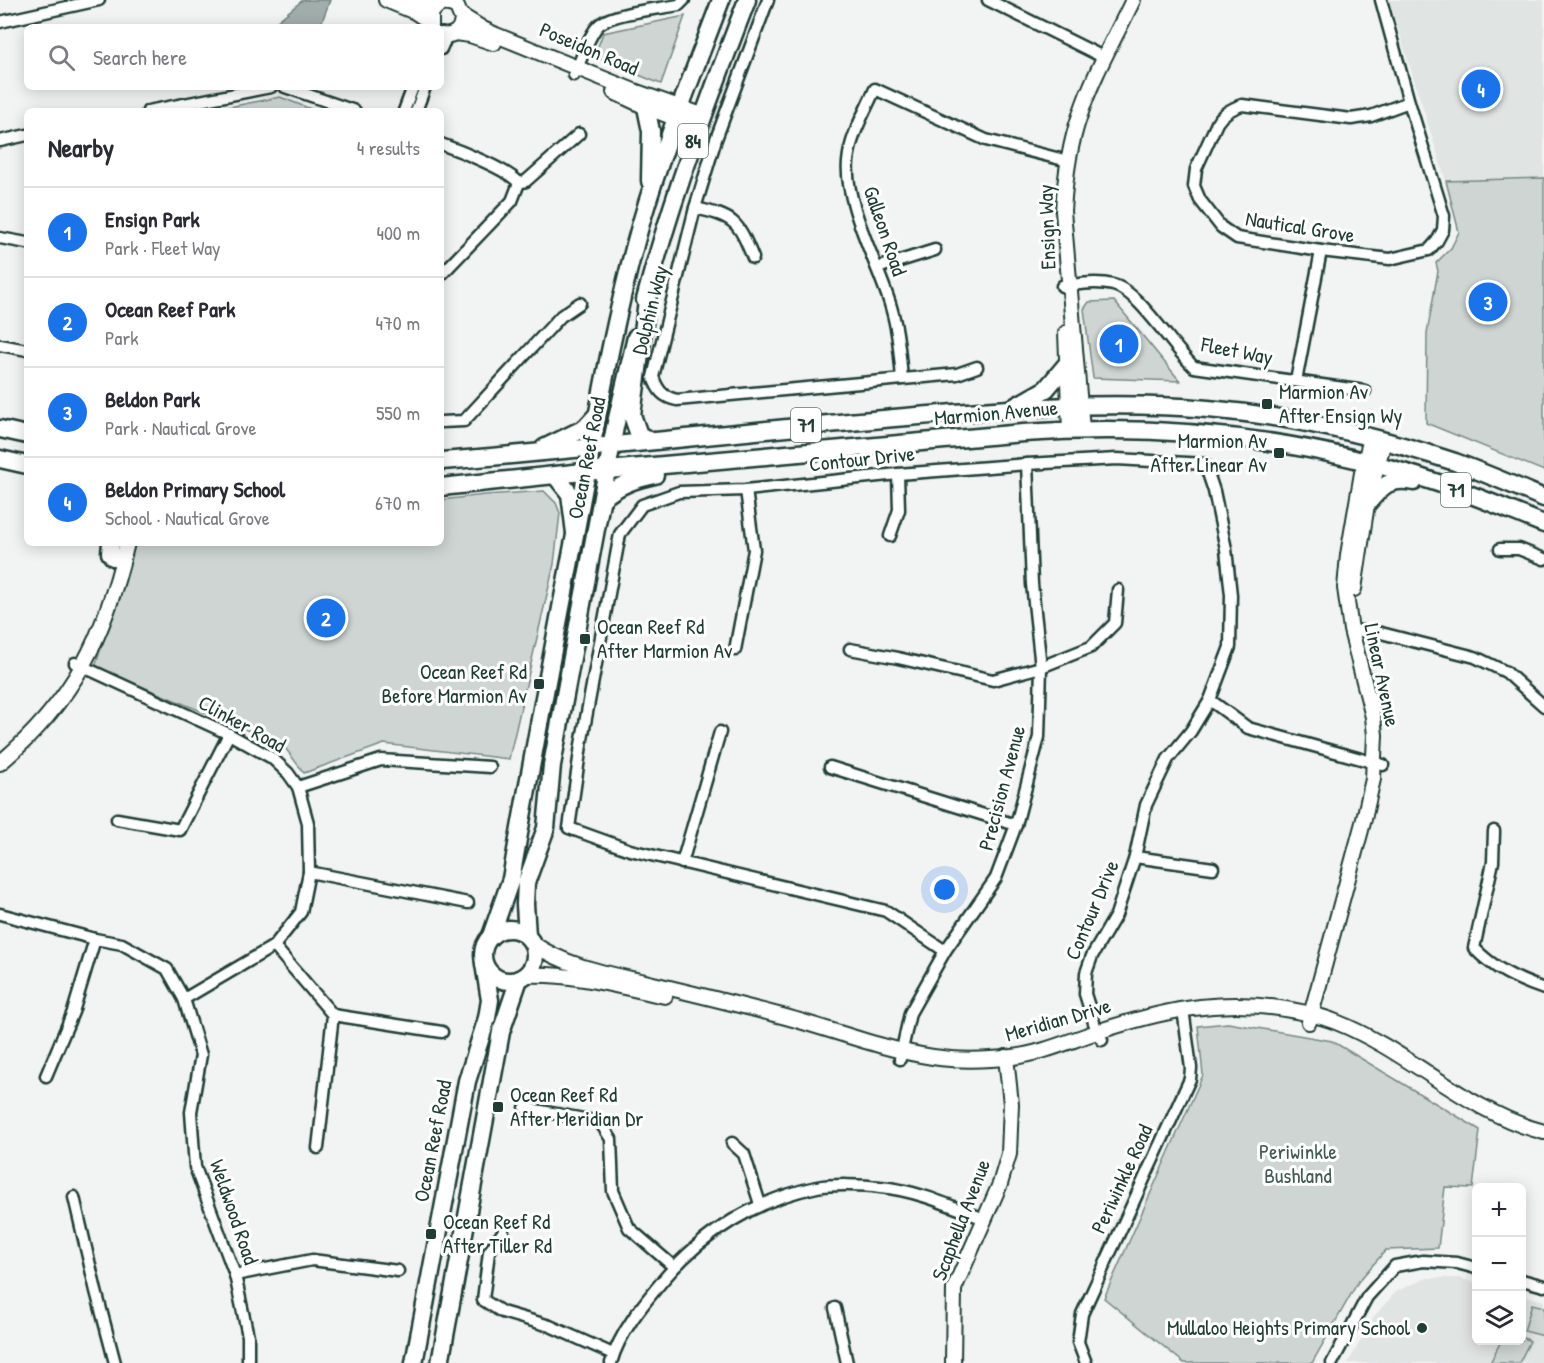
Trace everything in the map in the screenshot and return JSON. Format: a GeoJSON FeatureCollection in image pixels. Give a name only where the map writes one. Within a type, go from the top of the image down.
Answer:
{"type":"FeatureCollection","features":[{"type":"Feature","properties":{"kind":"main road","name":"Ocean Reef Road"},"geometry":{"type":"LineString","coordinates":[[491,936],[511,879],[596,416],[618,314],[650,194],[721,0]]}},
{"type":"Feature","properties":{"kind":"main road","name":"Ocean Reef Road"},"geometry":{"type":"LineString","coordinates":[[529,940],[525,904],[526,883],[546,828],[552,765],[612,444],[667,220],[700,121],[747,0]]}},
{"type":"Feature","properties":{"kind":"main road"},"geometry":{"type":"LineString","coordinates":[[646,107],[651,131],[650,194]]}},
{"type":"Feature","properties":{"kind":"main road"},"geometry":{"type":"LineString","coordinates":[[649,286],[632,415],[639,435],[651,441]]}},
{"type":"Feature","properties":{"kind":"main road"},"geometry":{"type":"LineString","coordinates":[[1011,409],[1046,389],[1067,364]]}},
{"type":"Feature","properties":{"kind":"main road","name":"Marmion Avenue"},"geometry":{"type":"LineString","coordinates":[[444,461],[744,430],[1011,409],[1108,404],[1209,409],[1272,417],[1377,440],[1457,463],[1544,498]]}},
{"type":"Feature","properties":{"kind":"main road"},"geometry":{"type":"LineString","coordinates":[[539,452],[552,443],[585,428],[596,416]]}},
{"type":"Feature","properties":{"kind":"main road"},"geometry":{"type":"LineString","coordinates":[[0,429],[24,434]]}},
{"type":"Feature","properties":{"kind":"main road","name":"Marmion Avenue"},"geometry":{"type":"LineString","coordinates":[[444,487],[1076,429],[1183,432],[1230,436],[1371,463],[1436,482],[1544,524]]}},
{"type":"Feature","properties":{"kind":"main road"},"geometry":{"type":"LineString","coordinates":[[602,499],[613,490],[638,479],[671,473],[737,469],[765,457]]}},
{"type":"Feature","properties":{"kind":"main road"},"geometry":{"type":"LineString","coordinates":[[0,459],[24,464]]}},
{"type":"Feature","properties":{"kind":"main road"},"geometry":{"type":"LineString","coordinates":[[555,475],[570,494],[575,533]]}},
{"type":"Feature","properties":{"kind":"main road"},"geometry":{"type":"LineString","coordinates":[[1366,504],[1385,484],[1399,480],[1474,502],[1483,500]]}},
{"type":"Feature","properties":{"kind":"main road"},"geometry":{"type":"LineString","coordinates":[[440,1363],[501,1032],[522,977],[534,960],[529,940],[513,930],[505,929],[491,936],[483,949],[484,964],[488,971],[502,981],[511,982],[522,977]]}},
{"type":"Feature","properties":{"kind":"main road","name":"Ocean Reef Road"},"geometry":{"type":"LineString","coordinates":[[414,1363],[462,1107],[471,1067],[487,1018],[490,1000],[484,964]]}},
{"type":"Feature","properties":{"kind":"street"},"geometry":{"type":"LineString","coordinates":[[0,22],[99,0]]}},
{"type":"Feature","properties":{"kind":"street"},"geometry":{"type":"LineString","coordinates":[[386,0],[415,12],[430,24]]}},
{"type":"Feature","properties":{"kind":"street"},"geometry":{"type":"LineString","coordinates":[[408,0],[435,7]]}},
{"type":"Feature","properties":{"kind":"street"},"geometry":{"type":"LineString","coordinates":[[576,71],[594,32],[601,24],[625,14],[679,5],[684,0]]}},
{"type":"Feature","properties":{"kind":"street","name":"Dolphin Way"},"geometry":{"type":"LineString","coordinates":[[768,0],[716,139],[695,208],[653,377],[657,388],[665,398],[677,400],[957,374],[977,367]]}},
{"type":"Feature","properties":{"kind":"street"},"geometry":{"type":"LineString","coordinates":[[988,0],[1101,56]]}},
{"type":"Feature","properties":{"kind":"street","name":"Ensign Way"},"geometry":{"type":"LineString","coordinates":[[1076,406],[1067,364],[1064,160],[1123,0]]}},
{"type":"Feature","properties":{"kind":"street","name":"Ensign Way"},"geometry":{"type":"LineString","coordinates":[[1101,56],[1133,0]]}},
{"type":"Feature","properties":{"kind":"street","name":"Nautical Grove"},"geometry":{"type":"LineString","coordinates":[[1381,0],[1444,216],[1443,230],[1437,242],[1429,250],[1390,259],[1237,238],[1221,227],[1200,200],[1194,186],[1196,169],[1220,117],[1230,110],[1242,105],[1351,119],[1371,116],[1409,102]]}},
{"type":"Feature","properties":{"kind":"street"},"geometry":{"type":"LineString","coordinates":[[430,24],[431,14],[435,7],[444,3],[457,7],[461,26],[446,39]]}},
{"type":"Feature","properties":{"kind":"street","name":"Poseidon Road"},"geometry":{"type":"LineString","coordinates":[[457,7],[483,29],[576,71],[646,107],[678,113]]}},
{"type":"Feature","properties":{"kind":"street","name":"Poseidon Road"},"geometry":{"type":"LineString","coordinates":[[446,39],[480,38],[644,95],[678,113],[700,121]]}},
{"type":"Feature","properties":{"kind":"street","name":"Galleon Road"},"geometry":{"type":"LineString","coordinates":[[902,379],[898,339],[891,307],[852,198],[847,175],[851,142],[875,89],[986,140],[1064,160]]}},
{"type":"Feature","properties":{"kind":"street"},"geometry":{"type":"LineString","coordinates":[[170,108],[257,90]]}},
{"type":"Feature","properties":{"kind":"street"},"geometry":{"type":"LineString","coordinates":[[294,90],[346,108]]}},
{"type":"Feature","properties":{"kind":"street"},"geometry":{"type":"LineString","coordinates":[[405,108],[412,90]]}},
{"type":"Feature","properties":{"kind":"street"},"geometry":{"type":"LineString","coordinates":[[417,108],[424,90]]}},
{"type":"Feature","properties":{"kind":"street"},"geometry":{"type":"LineString","coordinates":[[519,183],[526,181],[579,134]]}},
{"type":"Feature","properties":{"kind":"street"},"geometry":{"type":"LineString","coordinates":[[0,141],[24,136]]}},
{"type":"Feature","properties":{"kind":"street"},"geometry":{"type":"LineString","coordinates":[[444,145],[497,168],[519,183]]}},
{"type":"Feature","properties":{"kind":"street"},"geometry":{"type":"LineString","coordinates":[[444,272],[512,201],[519,183]]}},
{"type":"Feature","properties":{"kind":"street"},"geometry":{"type":"LineString","coordinates":[[695,208],[723,215],[741,230],[753,258]]}},
{"type":"Feature","properties":{"kind":"street"},"geometry":{"type":"LineString","coordinates":[[0,238],[24,242]]}},
{"type":"Feature","properties":{"kind":"street"},"geometry":{"type":"LineString","coordinates":[[877,268],[935,250]]}},
{"type":"Feature","properties":{"kind":"street"},"geometry":{"type":"LineString","coordinates":[[1296,381],[1321,251]]}},
{"type":"Feature","properties":{"kind":"street","name":"Fleet Way"},"geometry":{"type":"LineString","coordinates":[[1066,285],[1101,284],[1122,287],[1134,297],[1183,357],[1194,367],[1365,391]]}},
{"type":"Feature","properties":{"kind":"street","name":"Ensign Way"},"geometry":{"type":"LineString","coordinates":[[1066,285],[1076,429]]}},
{"type":"Feature","properties":{"kind":"street"},"geometry":{"type":"LineString","coordinates":[[444,422],[464,421],[561,316],[580,303]]}},
{"type":"Feature","properties":{"kind":"street"},"geometry":{"type":"LineString","coordinates":[[0,345],[24,349]]}},
{"type":"Feature","properties":{"kind":"street","name":"Linear Avenue"},"geometry":{"type":"LineString","coordinates":[[1356,630],[1346,604],[1346,572],[1377,440]]}},
{"type":"Feature","properties":{"kind":"street","name":"Contour Drive"},"geometry":{"type":"LineString","coordinates":[[945,951],[886,911],[630,850],[569,828],[581,745],[620,534],[642,505],[679,492],[746,490],[898,474],[1117,459],[1205,464],[1214,490],[1224,538],[1231,596],[1230,647],[1210,700],[1191,731],[1168,759],[1146,805],[1135,857],[1116,915],[1092,956],[1086,973],[1085,994],[1100,1036]]}},
{"type":"Feature","properties":{"kind":"street","name":"Linear Avenue"},"geometry":{"type":"LineString","coordinates":[[1315,1020],[1372,779],[1378,763],[1373,717],[1356,630],[1355,607],[1355,574],[1371,463]]}},
{"type":"Feature","properties":{"kind":"street","name":"Precision Avenue"},"geometry":{"type":"LineString","coordinates":[[901,1055],[910,1013],[945,951],[996,878],[1016,825],[1040,737],[1041,667],[1032,584],[1027,464]]}},
{"type":"Feature","properties":{"kind":"street"},"geometry":{"type":"LineString","coordinates":[[890,537],[899,510],[898,474]]}},
{"type":"Feature","properties":{"kind":"street"},"geometry":{"type":"LineString","coordinates":[[735,650],[754,550],[746,490]]}},
{"type":"Feature","properties":{"kind":"street"},"geometry":{"type":"LineString","coordinates":[[0,763],[18,748],[53,711],[108,612],[126,546]]}},
{"type":"Feature","properties":{"kind":"street"},"geometry":{"type":"LineString","coordinates":[[0,752],[46,706],[79,665],[101,607],[110,576],[113,548]]}},
{"type":"Feature","properties":{"kind":"street"},"geometry":{"type":"LineString","coordinates":[[1500,549],[1519,549],[1544,560]]}},
{"type":"Feature","properties":{"kind":"street"},"geometry":{"type":"LineString","coordinates":[[850,649],[993,680],[1041,667],[1091,647],[1115,624],[1118,590]]}},
{"type":"Feature","properties":{"kind":"street"},"geometry":{"type":"LineString","coordinates":[[1356,630],[1475,657],[1506,672],[1544,706]]}},
{"type":"Feature","properties":{"kind":"street","name":"Clinker Road"},"geometry":{"type":"LineString","coordinates":[[79,665],[229,734],[272,758],[288,773],[298,787],[308,823],[309,872],[301,912],[274,946],[184,999]]}},
{"type":"Feature","properties":{"kind":"street"},"geometry":{"type":"LineString","coordinates":[[1210,700],[1248,728],[1378,763]]}},
{"type":"Feature","properties":{"kind":"street"},"geometry":{"type":"LineString","coordinates":[[682,863],[720,732]]}},
{"type":"Feature","properties":{"kind":"street"},"geometry":{"type":"LineString","coordinates":[[117,819],[180,830],[229,734]]}},
{"type":"Feature","properties":{"kind":"street"},"geometry":{"type":"LineString","coordinates":[[298,787],[381,760],[490,766]]}},
{"type":"Feature","properties":{"kind":"street"},"geometry":{"type":"LineString","coordinates":[[830,767],[1016,825]]}},
{"type":"Feature","properties":{"kind":"street"},"geometry":{"type":"LineString","coordinates":[[1494,831],[1493,862],[1474,948],[1487,962],[1523,981],[1544,988]]}},
{"type":"Feature","properties":{"kind":"street"},"geometry":{"type":"LineString","coordinates":[[1135,857],[1213,868]]}},
{"type":"Feature","properties":{"kind":"street"},"geometry":{"type":"LineString","coordinates":[[309,872],[468,903]]}},
{"type":"Feature","properties":{"kind":"street","name":"Weldwood Road"},"geometry":{"type":"LineString","coordinates":[[0,914],[122,944],[167,969],[184,999],[201,1055],[191,1112],[195,1167],[235,1275],[248,1336],[248,1363]]}},
{"type":"Feature","properties":{"kind":"street"},"geometry":{"type":"LineString","coordinates":[[46,1076],[73,1012],[95,939]]}},
{"type":"Feature","properties":{"kind":"street","name":"Meridian Drive"},"geometry":{"type":"LineString","coordinates":[[529,940],[549,955],[571,964],[780,1015],[901,1055]]}},
{"type":"Feature","properties":{"kind":"street"},"geometry":{"type":"LineString","coordinates":[[274,946],[333,1015],[442,1032]]}},
{"type":"Feature","properties":{"kind":"street","name":"Meridian Drive"},"geometry":{"type":"LineString","coordinates":[[522,977],[571,976],[751,1017],[901,1055],[958,1060],[1007,1062],[1164,1021],[1184,1013],[1235,1013],[1335,1021],[1373,1040],[1498,1116],[1544,1132]]}},
{"type":"Feature","properties":{"kind":"street","name":"Periwinkle Road"},"geometry":{"type":"LineString","coordinates":[[1086,1363],[1078,1342],[1082,1314],[1190,1079],[1191,1068],[1184,1013]]}},
{"type":"Feature","properties":{"kind":"street"},"geometry":{"type":"LineString","coordinates":[[318,1148],[333,1015]]}},
{"type":"Feature","properties":{"kind":"street","name":"Meridian Drive"},"geometry":{"type":"LineString","coordinates":[[1315,1020],[1362,1044],[1480,1117],[1516,1133],[1544,1141]]}},
{"type":"Feature","properties":{"kind":"street","name":"Scaphella Avenue"},"geometry":{"type":"LineString","coordinates":[[950,1363],[954,1289],[1000,1184],[1009,1154],[1011,1104],[1007,1062]]}},
{"type":"Feature","properties":{"kind":"street"},"geometry":{"type":"LineString","coordinates":[[525,1108],[600,1122],[611,1139],[613,1191],[629,1228],[674,1267]]}},
{"type":"Feature","properties":{"kind":"street"},"geometry":{"type":"LineString","coordinates":[[732,1143],[744,1154],[760,1204]]}},
{"type":"Feature","properties":{"kind":"street"},"geometry":{"type":"LineString","coordinates":[[503,1232],[489,1252],[483,1300],[502,1312],[550,1326],[612,1358],[641,1307],[674,1267],[717,1229],[760,1204],[818,1186],[881,1187],[933,1199],[984,1219]]}},
{"type":"Feature","properties":{"kind":"street"},"geometry":{"type":"LineString","coordinates":[[74,1197],[115,1363]]}},
{"type":"Feature","properties":{"kind":"street"},"geometry":{"type":"LineString","coordinates":[[235,1275],[312,1260],[398,1271]]}},
{"type":"Feature","properties":{"kind":"street"},"geometry":{"type":"LineString","coordinates":[[1332,1363],[1368,1297],[1395,1266],[1423,1261],[1457,1263],[1472,1267]]}},
{"type":"Feature","properties":{"kind":"street"},"geometry":{"type":"LineString","coordinates":[[1526,1281],[1544,1286]]}},
{"type":"Feature","properties":{"kind":"street"},"geometry":{"type":"LineString","coordinates":[[835,1308],[848,1363]]}},
{"type":"Feature","properties":{"kind":"shaded area"},"geometry":{"type":"Polygon","coordinates":[[[303,0],[330,0],[321,24],[276,24],[303,0]]]}},
{"type":"Feature","properties":{"kind":"shaded area"},"geometry":{"type":"Polygon","coordinates":[[[1389,0],[1544,0],[1544,178],[1446,181],[1389,0]]]}},
{"type":"Feature","properties":{"kind":"shaded area","name":"Mullaloo Heights Primary School"},"geometry":{"type":"Polygon","coordinates":[[[1427,1278],[1459,1278],[1472,1282],[1472,1345],[1526,1345],[1526,1296],[1544,1301],[1544,1363],[1348,1363],[1375,1315],[1397,1291],[1427,1278]]]}},
{"type":"Feature","properties":{"kind":"green space"},"geometry":{"type":"Polygon","coordinates":[[[685,16],[661,84],[594,57],[603,33],[685,16]]]}},
{"type":"Feature","properties":{"kind":"green space"},"geometry":{"type":"Polygon","coordinates":[[[280,97],[308,108],[224,108],[280,97]]]}},
{"type":"Feature","properties":{"kind":"green space"},"geometry":{"type":"Polygon","coordinates":[[[1544,178],[1544,471],[1426,423],[1427,333],[1438,271],[1436,263],[1451,248],[1459,232],[1446,181],[1544,178]]]}},
{"type":"Feature","properties":{"kind":"green space"},"geometry":{"type":"Polygon","coordinates":[[[1114,301],[1180,381],[1093,378],[1084,309],[1089,302],[1114,301]]]}},
{"type":"Feature","properties":{"kind":"green space"},"geometry":{"type":"Polygon","coordinates":[[[544,491],[556,503],[560,513],[554,564],[509,759],[384,744],[304,773],[283,745],[95,667],[134,546],[444,546],[444,500],[544,491]]]}},
{"type":"Feature","properties":{"kind":"green space","name":"Periwinkle Bushland"},"geometry":{"type":"Polygon","coordinates":[[[1228,1023],[1332,1041],[1480,1130],[1472,1188],[1445,1187],[1438,1248],[1386,1250],[1358,1282],[1312,1363],[1184,1363],[1104,1298],[1203,1075],[1198,1026],[1228,1023]]]}},
{"type":"Feature","properties":{"kind":"green space"},"geometry":{"type":"Polygon","coordinates":[[[1532,1304],[1544,1307],[1544,1336],[1526,1332],[1532,1304]]]}},
{"type":"Feature","properties":{"kind":"green space"},"geometry":{"type":"Polygon","coordinates":[[[1526,1339],[1530,1341],[1519,1363],[1490,1363],[1499,1345],[1526,1345],[1526,1339]]]}},
{"type":"Feature","properties":{"kind":"place","name":"Beldon Primary School"},"geometry":{"type":"Point","coordinates":[1481,89]}},
{"type":"Feature","properties":{"kind":"place","name":"Beldon Park"},"geometry":{"type":"Point","coordinates":[1488,302]}},
{"type":"Feature","properties":{"kind":"place","name":"Ensign Park"},"geometry":{"type":"Point","coordinates":[1119,344]}},
{"type":"Feature","properties":{"kind":"place","name":"Marmion Av After Ensign Wy"},"geometry":{"type":"Point","coordinates":[1267,404]}},
{"type":"Feature","properties":{"kind":"place","name":"Marmion Av After Linear Av"},"geometry":{"type":"Point","coordinates":[1279,453]}},
{"type":"Feature","properties":{"kind":"place","name":"Ocean Reef Park"},"geometry":{"type":"Point","coordinates":[326,618]}},
{"type":"Feature","properties":{"kind":"place","name":"Ocean Reef Rd After Marmion Av"},"geometry":{"type":"Point","coordinates":[585,639]}},
{"type":"Feature","properties":{"kind":"place","name":"Ocean Reef Rd Before Marmion Av"},"geometry":{"type":"Point","coordinates":[539,684]}},
{"type":"Feature","properties":{"kind":"place","name":"Ocean Reef Rd After Meridian Dr"},"geometry":{"type":"Point","coordinates":[498,1107]}},
{"type":"Feature","properties":{"kind":"place","name":"Ocean Reef Rd After Tiller Rd"},"geometry":{"type":"Point","coordinates":[431,1234]}},
{"type":"Feature","properties":{"kind":"place","name":"Mullaloo Heights Primary School"},"geometry":{"type":"Point","coordinates":[1422,1328]}}]}
